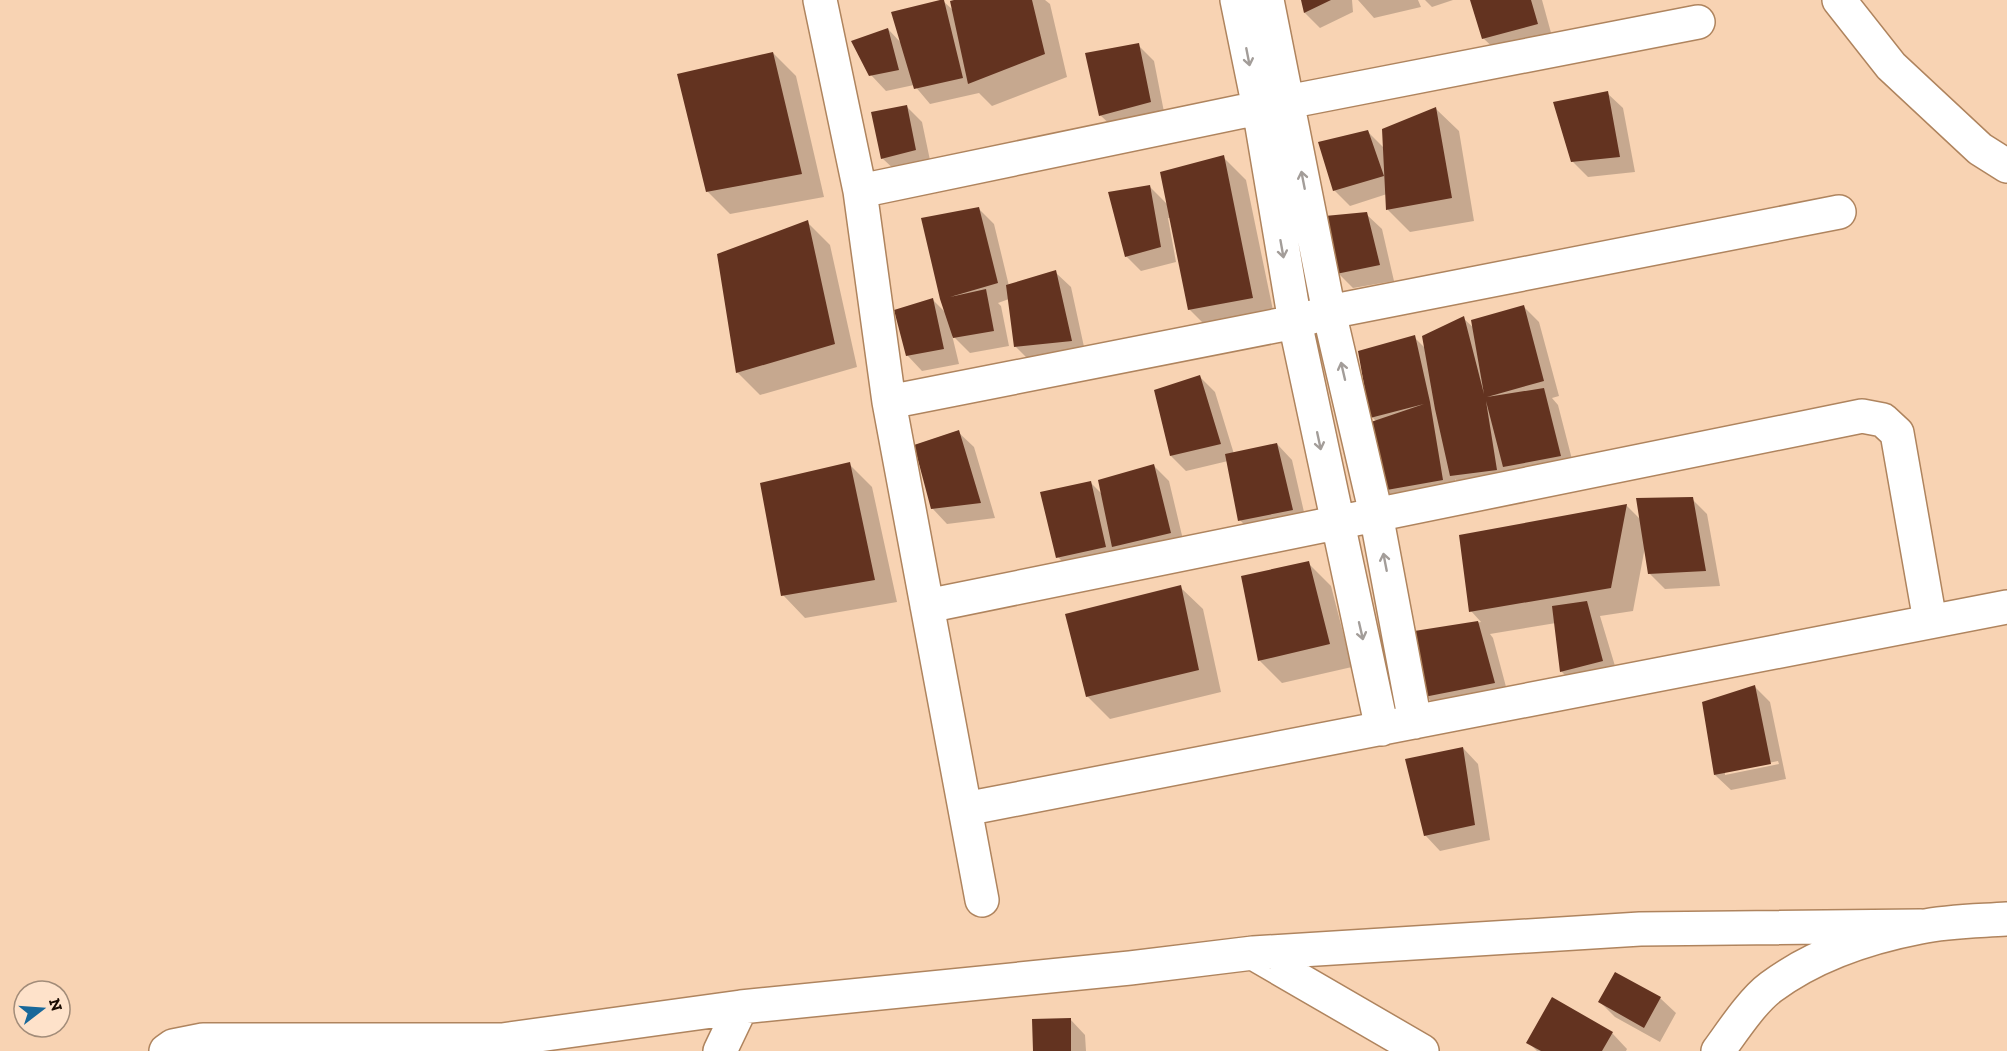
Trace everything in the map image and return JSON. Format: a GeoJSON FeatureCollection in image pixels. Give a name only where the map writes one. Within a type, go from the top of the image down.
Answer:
{"type":"FeatureCollection","features":[{"type":"Feature","properties":{"kind":"street"},"geometry":{"type":"LineString","coordinates":[[820,0],[860,191],[889,402],[982,900]]}},
{"type":"Feature","properties":{"kind":"street"},"geometry":{"type":"LineString","coordinates":[[1237,0],[1273,105],[1329,312],[1376,514],[1415,722]]}},
{"type":"Feature","properties":{"kind":"street"},"geometry":{"type":"LineString","coordinates":[[1267,0],[1273,105],[1294,322],[1382,729]]}},
{"type":"Feature","properties":{"kind":"street"},"geometry":{"type":"LineString","coordinates":[[1839,0],[1891,66],[1980,149],[2007,166]]}},
{"type":"Feature","properties":{"kind":"street"},"geometry":{"type":"LineString","coordinates":[[860,191],[1273,105],[1698,22]]}},
{"type":"Feature","properties":{"kind":"street"},"geometry":{"type":"LineString","coordinates":[[889,402],[1294,322],[1329,312],[1839,212]]}},
{"type":"Feature","properties":{"kind":"street"},"geometry":{"type":"LineString","coordinates":[[927,606],[1863,416],[1883,420],[1897,433],[1930,621]]}},
{"type":"Feature","properties":{"kind":"street"},"geometry":{"type":"LineString","coordinates":[[965,809],[2007,607]]}},
{"type":"Feature","properties":{"kind":"street"},"geometry":{"type":"LineString","coordinates":[[166,1051],[173,1046],[203,1040],[502,1040],[741,1007],[1131,968],[1254,953],[1640,930],[1921,926],[2007,919]]}},
{"type":"Feature","properties":{"kind":"street"},"geometry":{"type":"LineString","coordinates":[[1718,1051],[1740,1021],[1770,988],[1814,961],[1859,943],[1921,926]]}},
{"type":"Feature","properties":{"kind":"street"},"geometry":{"type":"LineString","coordinates":[[1254,953],[1422,1051]]}},
{"type":"Feature","properties":{"kind":"street"},"geometry":{"type":"LineString","coordinates":[[720,1051],[741,1007]]}},
{"type":"Feature","properties":{"kind":"building"},"geometry":{"type":"Polygon","coordinates":[[[944,0],[963,78],[914,89],[891,12],[944,0]]]}},
{"type":"Feature","properties":{"kind":"building"},"geometry":{"type":"Polygon","coordinates":[[[1032,0],[1045,54],[968,84],[950,1],[1032,0]]]}},
{"type":"Feature","properties":{"kind":"building"},"geometry":{"type":"Polygon","coordinates":[[[1301,0],[1331,0],[1304,13],[1301,0]]]}},
{"type":"Feature","properties":{"kind":"building"},"geometry":{"type":"Polygon","coordinates":[[[1470,0],[1531,0],[1538,24],[1482,39],[1470,0]]]}},
{"type":"Feature","properties":{"kind":"building"},"geometry":{"type":"Polygon","coordinates":[[[888,28],[899,70],[869,76],[851,41],[888,28]]]}},
{"type":"Feature","properties":{"kind":"building"},"geometry":{"type":"Polygon","coordinates":[[[1139,43],[1151,102],[1099,116],[1085,53],[1139,43]]]}},
{"type":"Feature","properties":{"kind":"building"},"geometry":{"type":"Polygon","coordinates":[[[773,52],[802,174],[706,192],[677,74],[773,52]]]}},
{"type":"Feature","properties":{"kind":"building"},"geometry":{"type":"Polygon","coordinates":[[[1608,91],[1620,157],[1571,162],[1553,102],[1608,91]]]}},
{"type":"Feature","properties":{"kind":"building"},"geometry":{"type":"Polygon","coordinates":[[[907,105],[916,150],[881,159],[871,112],[907,105]]]}},
{"type":"Feature","properties":{"kind":"building"},"geometry":{"type":"Polygon","coordinates":[[[1436,107],[1452,198],[1386,210],[1382,129],[1436,107]]]}},
{"type":"Feature","properties":{"kind":"building"},"geometry":{"type":"Polygon","coordinates":[[[1368,130],[1384,176],[1333,191],[1318,142],[1368,130]]]}},
{"type":"Feature","properties":{"kind":"building"},"geometry":{"type":"Polygon","coordinates":[[[1224,155],[1253,298],[1188,310],[1160,172],[1224,155]]]}},
{"type":"Feature","properties":{"kind":"building"},"geometry":{"type":"Polygon","coordinates":[[[1150,185],[1161,247],[1125,257],[1108,192],[1150,185]]]}},
{"type":"Feature","properties":{"kind":"building"},"geometry":{"type":"Polygon","coordinates":[[[979,207],[998,283],[950,297],[986,289],[994,331],[953,338],[940,299],[921,218],[979,207]]]}},
{"type":"Feature","properties":{"kind":"building"},"geometry":{"type":"Polygon","coordinates":[[[1367,212],[1380,265],[1336,274],[1325,216],[1367,212]]]}},
{"type":"Feature","properties":{"kind":"building"},"geometry":{"type":"Polygon","coordinates":[[[808,220],[835,344],[736,373],[717,254],[808,220]]]}},
{"type":"Feature","properties":{"kind":"building"},"geometry":{"type":"Polygon","coordinates":[[[1056,270],[1072,341],[1014,347],[1006,285],[1056,270]]]}},
{"type":"Feature","properties":{"kind":"building"},"geometry":{"type":"Polygon","coordinates":[[[933,298],[944,349],[906,356],[894,310],[933,298]]]}},
{"type":"Feature","properties":{"kind":"building"},"geometry":{"type":"Polygon","coordinates":[[[1524,305],[1544,381],[1487,397],[1544,388],[1561,456],[1503,467],[1486,401],[1497,470],[1450,476],[1422,336],[1464,316],[1484,394],[1471,320],[1524,305]]]}},
{"type":"Feature","properties":{"kind":"building"},"geometry":{"type":"Polygon","coordinates":[[[1415,335],[1430,402],[1443,480],[1381,491],[1365,424],[1424,404],[1370,418],[1358,351],[1415,335]]]}},
{"type":"Feature","properties":{"kind":"building"},"geometry":{"type":"Polygon","coordinates":[[[1200,375],[1221,444],[1170,456],[1154,390],[1200,375]]]}},
{"type":"Feature","properties":{"kind":"building"},"geometry":{"type":"Polygon","coordinates":[[[959,430],[981,503],[931,509],[914,445],[959,430]]]}},
{"type":"Feature","properties":{"kind":"building"},"geometry":{"type":"Polygon","coordinates":[[[1277,443],[1293,510],[1238,521],[1225,454],[1277,443]]]}},
{"type":"Feature","properties":{"kind":"building"},"geometry":{"type":"Polygon","coordinates":[[[850,462],[875,580],[781,596],[760,483],[850,462]]]}},
{"type":"Feature","properties":{"kind":"building"},"geometry":{"type":"Polygon","coordinates":[[[1154,464],[1171,533],[1112,547],[1098,480],[1154,464]]]}},
{"type":"Feature","properties":{"kind":"building"},"geometry":{"type":"Polygon","coordinates":[[[1091,481],[1106,547],[1056,558],[1040,492],[1091,481]]]}},
{"type":"Feature","properties":{"kind":"building"},"geometry":{"type":"Polygon","coordinates":[[[1693,497],[1706,571],[1648,574],[1636,498],[1693,497]]]}},
{"type":"Feature","properties":{"kind":"building"},"geometry":{"type":"Polygon","coordinates":[[[1627,504],[1611,588],[1469,612],[1459,535],[1627,504]]]}},
{"type":"Feature","properties":{"kind":"building"},"geometry":{"type":"Polygon","coordinates":[[[1309,561],[1330,644],[1258,661],[1241,576],[1309,561]]]}},
{"type":"Feature","properties":{"kind":"building"},"geometry":{"type":"Polygon","coordinates":[[[1181,585],[1199,670],[1086,697],[1065,614],[1181,585]]]}},
{"type":"Feature","properties":{"kind":"building"},"geometry":{"type":"Polygon","coordinates":[[[1587,601],[1603,661],[1560,672],[1552,606],[1587,601]]]}},
{"type":"Feature","properties":{"kind":"building"},"geometry":{"type":"Polygon","coordinates":[[[1478,621],[1495,683],[1424,697],[1408,632],[1478,621]]]}},
{"type":"Feature","properties":{"kind":"building"},"geometry":{"type":"Polygon","coordinates":[[[1755,685],[1771,764],[1714,775],[1702,702],[1755,685]]]}},
{"type":"Feature","properties":{"kind":"building"},"geometry":{"type":"Polygon","coordinates":[[[1463,747],[1475,825],[1424,836],[1405,759],[1463,747]]]}},
{"type":"Feature","properties":{"kind":"building"},"geometry":{"type":"Polygon","coordinates":[[[1615,972],[1661,997],[1644,1028],[1598,1002],[1615,972]]]}},
{"type":"Feature","properties":{"kind":"building"},"geometry":{"type":"Polygon","coordinates":[[[1552,997],[1613,1032],[1602,1051],[1541,1051],[1526,1043],[1552,997]]]}},
{"type":"Feature","properties":{"kind":"building"},"geometry":{"type":"Polygon","coordinates":[[[1071,1018],[1071,1051],[1033,1051],[1032,1019],[1071,1018]]]}}]}
